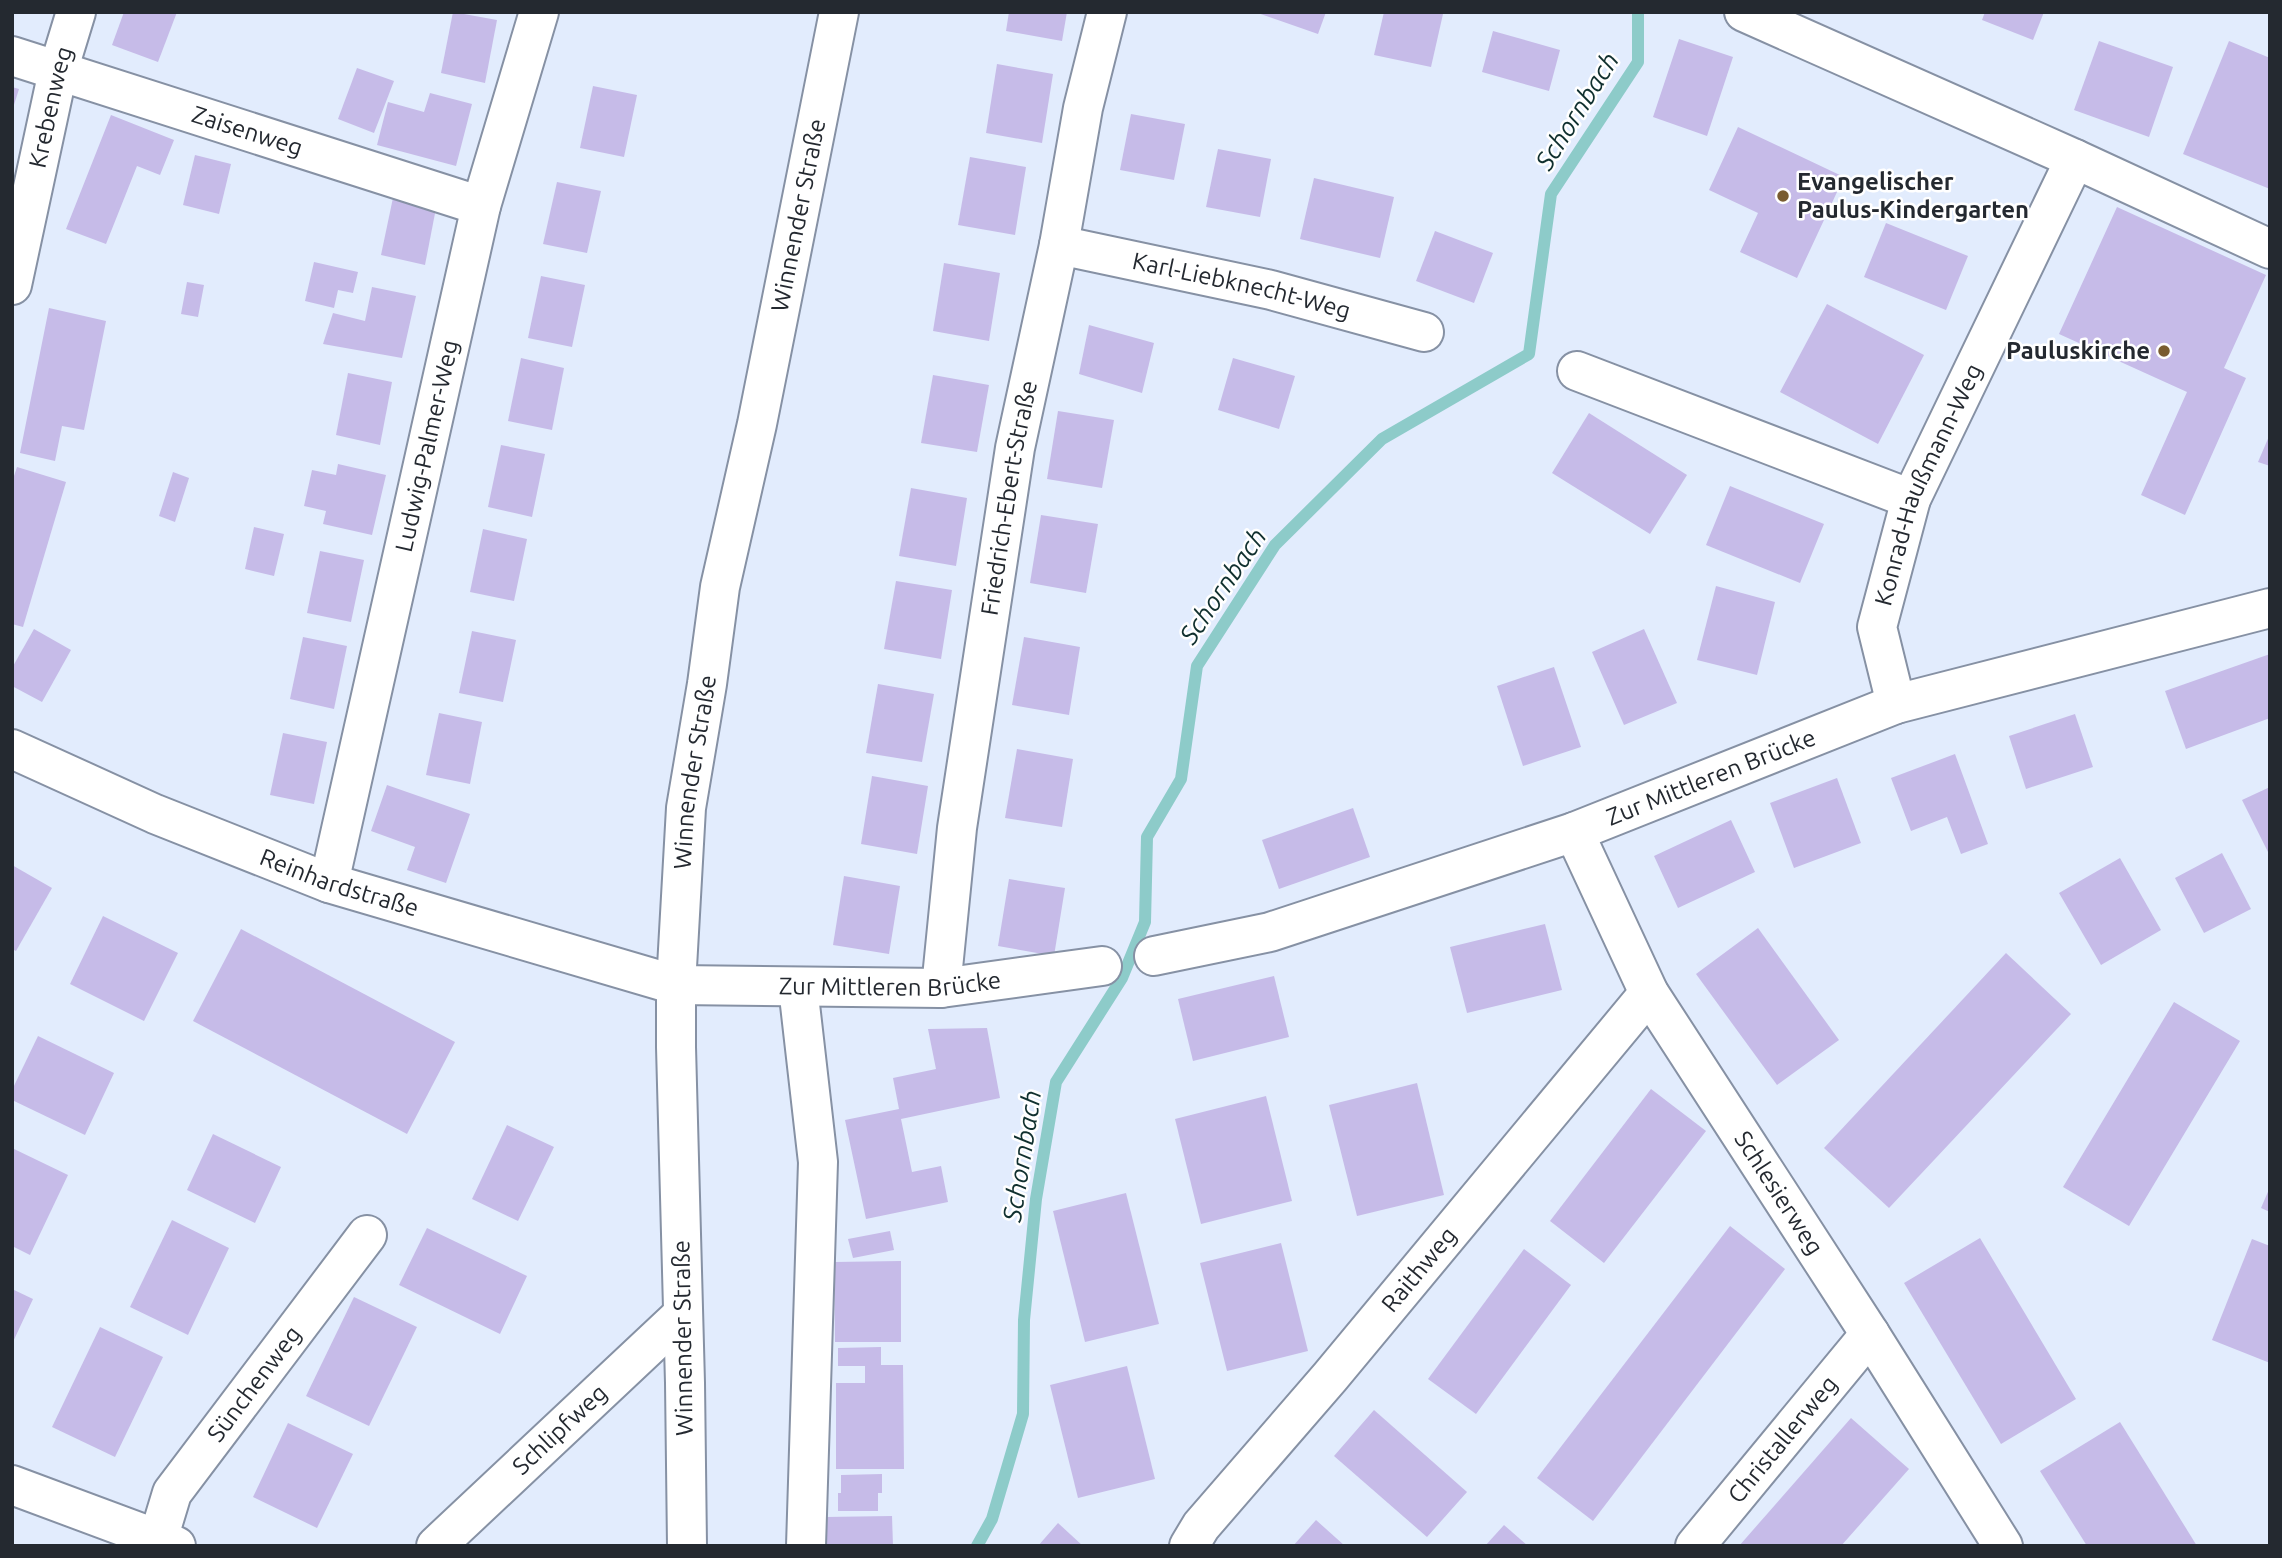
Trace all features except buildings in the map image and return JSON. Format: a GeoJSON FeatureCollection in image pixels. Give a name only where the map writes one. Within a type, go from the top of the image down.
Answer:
{"type":"FeatureCollection","features":[{"type":"Feature","properties":{"kind":"street","name":"Krebenweg"},"geometry":{"type":"LineString","coordinates":[[12,285],[58,71],[76,12]]}},
{"type":"Feature","properties":{"kind":"street","name":"Ludwig-Palmer-Weg"},"geometry":{"type":"LineString","coordinates":[[329,883],[481,206],[539,12]]}},
{"type":"Feature","properties":{"kind":"street","name":"Winnender Straße"},"geometry":{"type":"LineString","coordinates":[[687,1546],[676,1047],[676,985],[686,808],[708,684],[720,587],[757,424],[839,12]]}},
{"type":"Feature","properties":{"kind":"street","name":"Friedrich-Ebert-Straße"},"geometry":{"type":"LineString","coordinates":[[941,988],[957,828],[1015,448],[1059,245],[1083,108],[1107,12]]}},
{"type":"Feature","properties":{"kind":"street"},"geometry":{"type":"LineString","coordinates":[[1744,12],[2270,249]]}},
{"type":"Feature","properties":{"kind":"street","name":"Zaisenweg"},"geometry":{"type":"LineString","coordinates":[[12,56],[481,206]]}},
{"type":"Feature","properties":{"kind":"street","name":"Konrad-Haußmann-Weg"},"geometry":{"type":"LineString","coordinates":[[1896,704],[1877,627],[1911,499],[2075,159]]}},
{"type":"Feature","properties":{"kind":"street","name":"Karl-Liebknecht-Weg"},"geometry":{"type":"LineString","coordinates":[[1059,245],[1271,290],[1424,332]]}},
{"type":"Feature","properties":{"kind":"street"},"geometry":{"type":"LineString","coordinates":[[1577,371],[1911,499]]}},
{"type":"Feature","properties":{"kind":"street","name":"Zur Mittleren Brücke"},"geometry":{"type":"LineString","coordinates":[[1154,956],[1269,932],[1574,832],[1896,704],[2270,608]]}},
{"type":"Feature","properties":{"kind":"street","name":"Reinhardstraße"},"geometry":{"type":"LineString","coordinates":[[12,750],[155,814],[329,883],[676,985]]}},
{"type":"Feature","properties":{"kind":"street","name":"Schlesierweg"},"geometry":{"type":"LineString","coordinates":[[1574,832],[1649,993],[1870,1334],[2003,1546]]}},
{"type":"Feature","properties":{"kind":"street","name":"Zur Mittleren Brücke"},"geometry":{"type":"LineString","coordinates":[[676,985],[941,988],[1102,967]]}},
{"type":"Feature","properties":{"kind":"street"},"geometry":{"type":"LineString","coordinates":[[798,987],[818,1162],[806,1546]]}},
{"type":"Feature","properties":{"kind":"street","name":"Raithweg"},"geometry":{"type":"LineString","coordinates":[[1189,1546],[1201,1526],[1330,1377],[1649,993]]}},
{"type":"Feature","properties":{"kind":"street","name":"Sünchenweg"},"geometry":{"type":"LineString","coordinates":[[12,1485],[163,1544],[172,1493],[367,1236]]}},
{"type":"Feature","properties":{"kind":"street","name":"Schlipfweg"},"geometry":{"type":"LineString","coordinates":[[436,1546],[683,1314]]}},
{"type":"Feature","properties":{"kind":"street","name":"Christallerweg"},"geometry":{"type":"LineString","coordinates":[[1695,1546],[1870,1334]]}},
{"type":"Feature","properties":{"kind":"waterway","name":"Schornbach"},"geometry":{"type":"LineString","coordinates":[[977,1546],[992,1519],[1023,1414],[1024,1320],[1036,1199],[1056,1082],[1122,978],[1145,922],[1147,837],[1181,779],[1197,666],[1275,545],[1382,439],[1529,354],[1551,194],[1638,62],[1638,12]]}},
{"type":"Feature","properties":{"kind":"place","name":"Evangelischer Paulus-Kindergarten"},"geometry":{"type":"Point","coordinates":[1783,196]}},
{"type":"Feature","properties":{"kind":"place","name":"Pauluskirche"},"geometry":{"type":"Point","coordinates":[2164,351]}}]}
